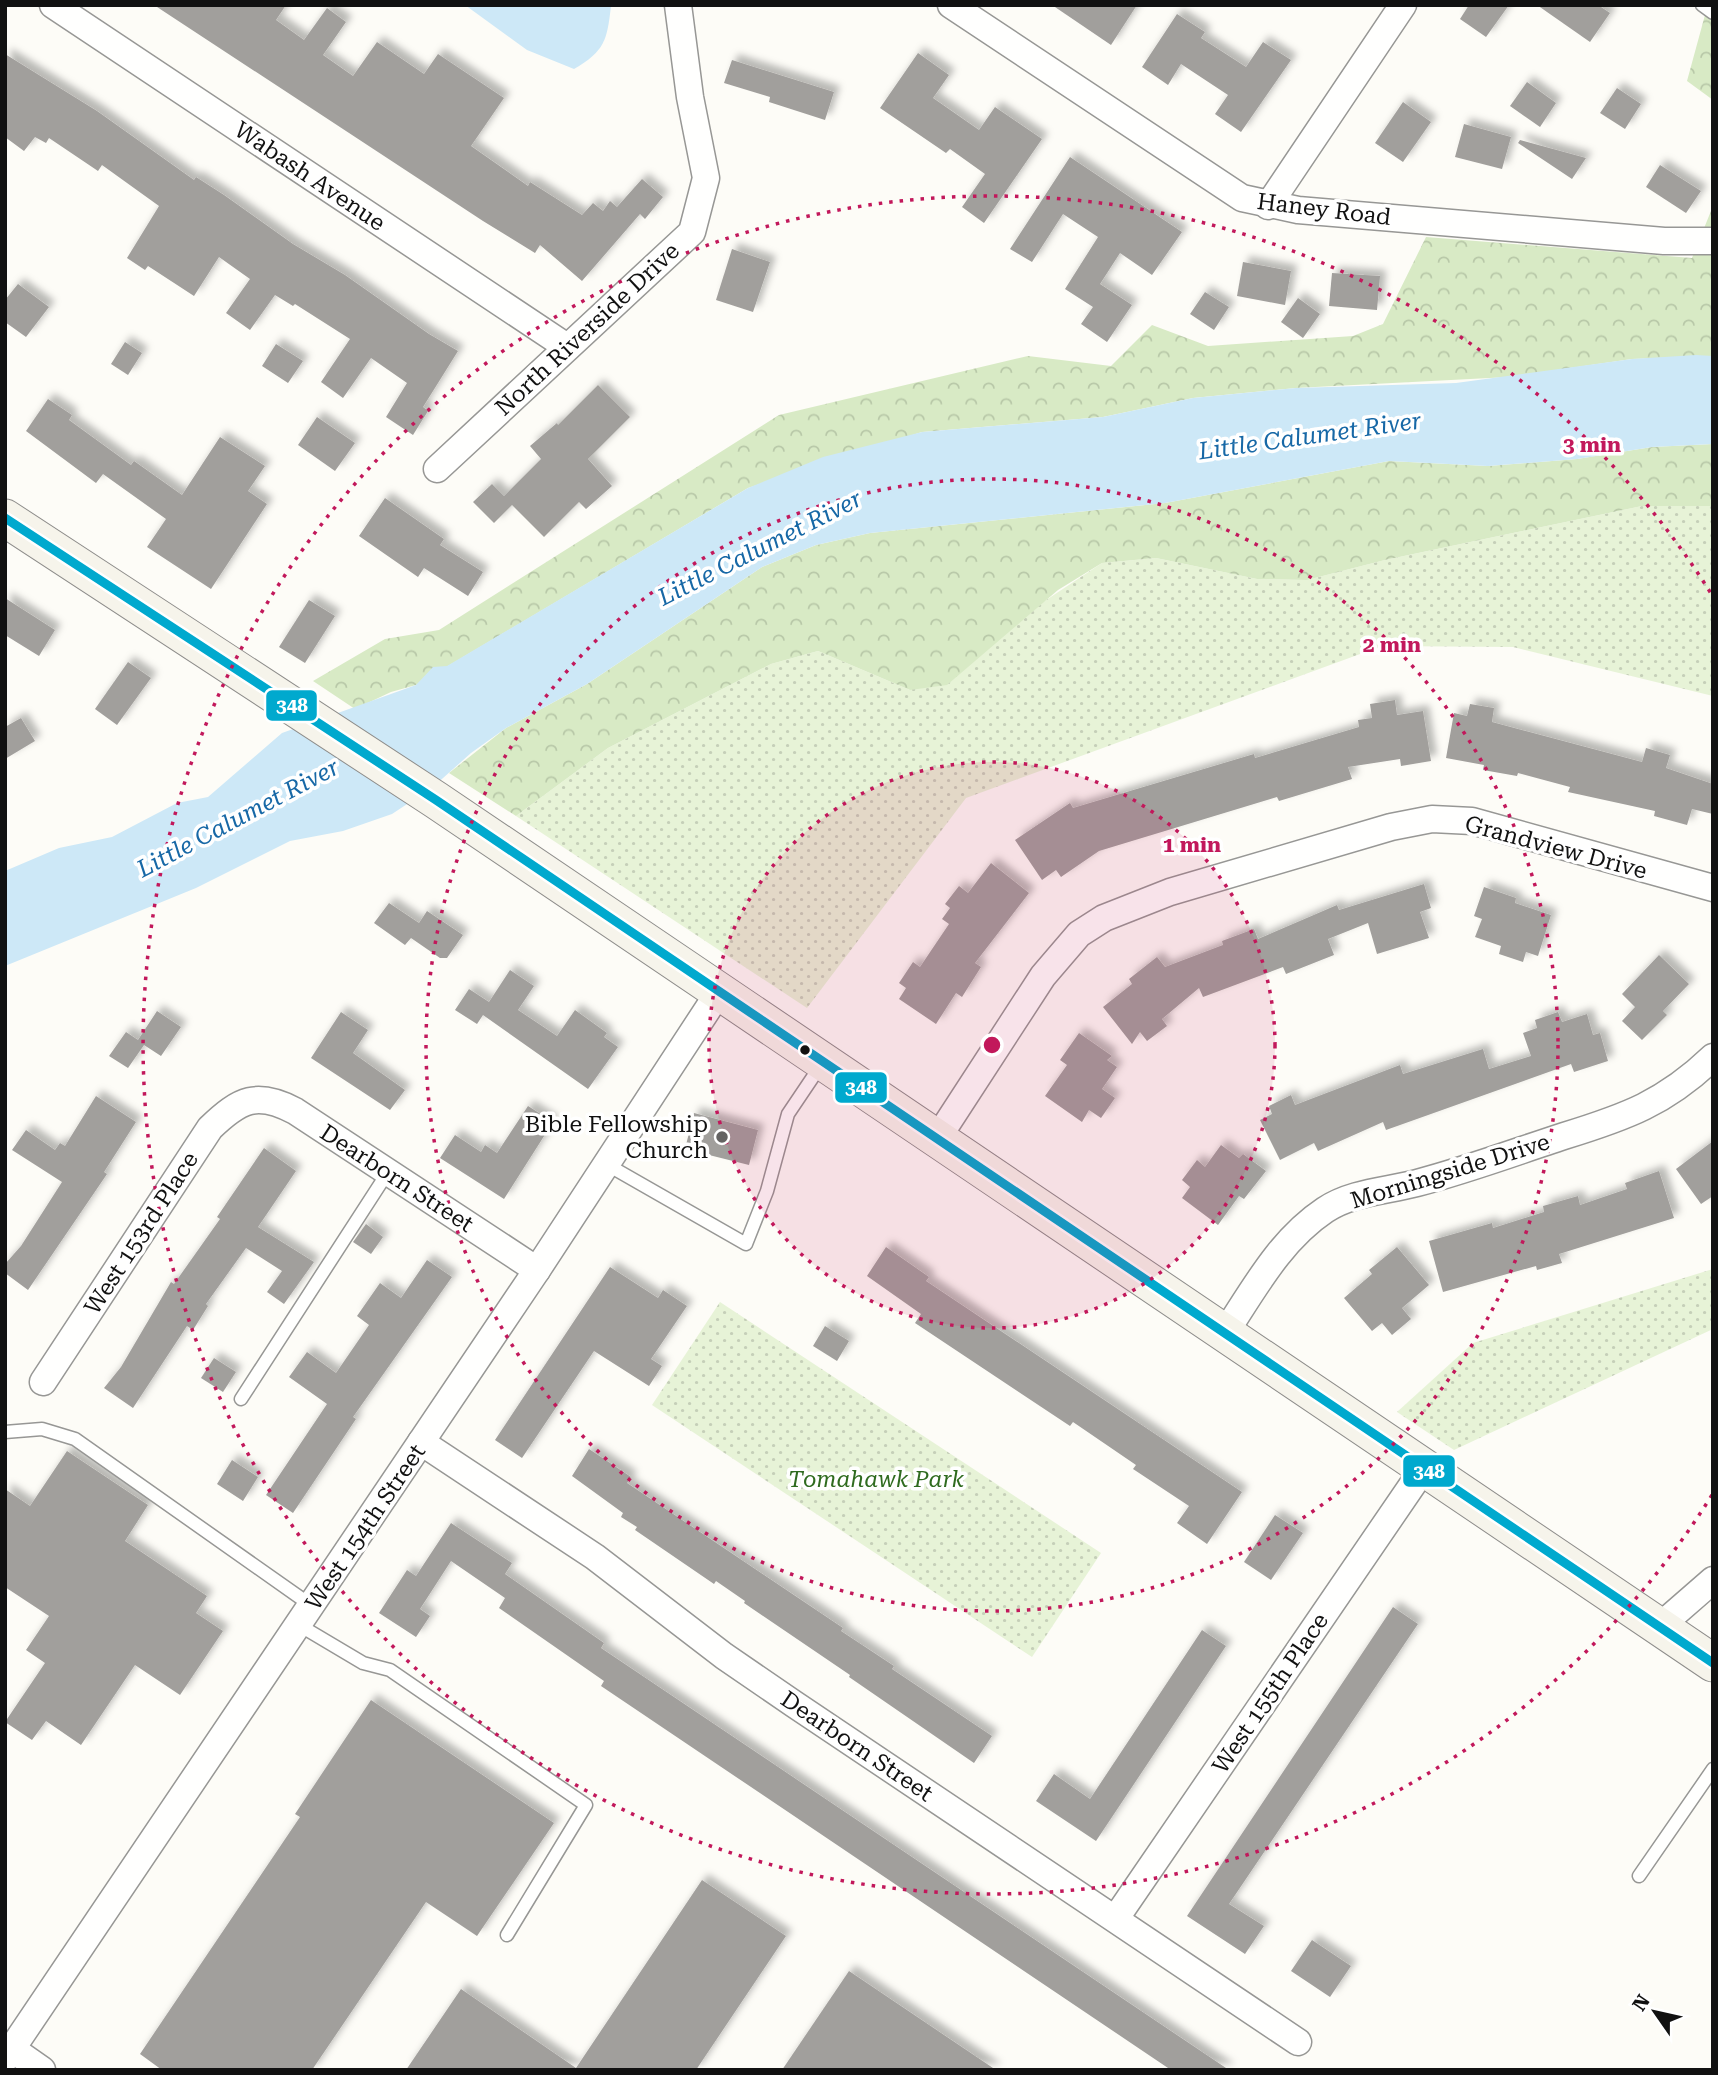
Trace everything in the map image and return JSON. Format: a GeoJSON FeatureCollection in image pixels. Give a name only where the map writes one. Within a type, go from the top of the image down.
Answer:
{"type":"FeatureCollection","features":[{"type":"Feature","properties":{"kind":"main road"},"geometry":{"type":"LineString","coordinates":[[5,518],[436,800],[1713,1663]]}},
{"type":"Feature","properties":{"kind":"street","name":"Wabash Avenue"},"geometry":{"type":"LineString","coordinates":[[53,5],[567,347]]}},
{"type":"Feature","properties":{"kind":"street","name":"North Riverside Drive"},"geometry":{"type":"LineString","coordinates":[[437,469],[692,232],[706,178],[690,97],[678,5]]}},
{"type":"Feature","properties":{"kind":"street","name":"Haney Road"},"geometry":{"type":"LineString","coordinates":[[951,5],[1242,198],[1268,206],[1664,241],[1713,241]]}},
{"type":"Feature","properties":{"kind":"street"},"geometry":{"type":"LineString","coordinates":[[1268,206],[1403,5]]}},
{"type":"Feature","properties":{"kind":"street","name":"Grandview Drive"},"geometry":{"type":"LineString","coordinates":[[937,1139],[1043,976],[1079,934],[1104,918],[1170,892],[1391,827],[1432,819],[1472,821],[1713,888]]}},
{"type":"Feature","properties":{"kind":"street","name":"West 154th Street"},"geometry":{"type":"LineString","coordinates":[[8,2054],[306,1616],[719,992]]}},
{"type":"Feature","properties":{"kind":"street","name":"Morningside Drive"},"geometry":{"type":"LineString","coordinates":[[1226,1334],[1265,1272],[1296,1234],[1327,1209],[1357,1196],[1499,1160],[1625,1118],[1670,1092],[1713,1057]]}},
{"type":"Feature","properties":{"kind":"street","name":"Dearborn Street"},"geometry":{"type":"LineString","coordinates":[[254,1099],[274,1100],[295,1111],[537,1270]]}},
{"type":"Feature","properties":{"kind":"street","name":"West 153rd Place"},"geometry":{"type":"LineString","coordinates":[[43,1382],[210,1128],[229,1109],[254,1099]]}},
{"type":"Feature","properties":{"kind":"street","name":"Dearborn Street"},"geometry":{"type":"LineString","coordinates":[[421,1442],[595,1557],[724,1656],[784,1698],[1298,2042]]}},
{"type":"Feature","properties":{"kind":"street","name":"West 155th Place"},"geometry":{"type":"LineString","coordinates":[[1116,1918],[1424,1468]]}},
{"type":"Feature","properties":{"kind":"street"},"geometry":{"type":"LineString","coordinates":[[1660,1627],[1713,1580]]}},
{"type":"Feature","properties":{"kind":"street"},"geometry":{"type":"LineString","coordinates":[[8,2054],[42,2070]]}},
{"type":"Feature","properties":{"kind":"lane"},"geometry":{"type":"LineString","coordinates":[[1702,5],[1713,13]]}},
{"type":"Feature","properties":{"kind":"lane"},"geometry":{"type":"LineString","coordinates":[[606,1164],[746,1244],[767,1191],[788,1114],[823,1062]]}},
{"type":"Feature","properties":{"kind":"lane"},"geometry":{"type":"LineString","coordinates":[[242,1399],[388,1172]]}},
{"type":"Feature","properties":{"kind":"lane"},"geometry":{"type":"LineString","coordinates":[[5,1432],[42,1429],[75,1439],[306,1616],[363,1663],[390,1670],[586,1805],[507,1935]]}},
{"type":"Feature","properties":{"kind":"lane"},"geometry":{"type":"LineString","coordinates":[[1639,1876],[1713,1769]]}},
{"type":"Feature","properties":{"kind":"green space"},"geometry":{"type":"Polygon","coordinates":[[[1705,15],[1713,21],[1713,100],[1687,81],[1705,15]]]}},
{"type":"Feature","properties":{"kind":"green space"},"geometry":{"type":"Polygon","coordinates":[[[1713,206],[1713,356],[1632,359],[1509,377],[1296,388],[1193,398],[1103,417],[922,432],[748,488],[416,685],[391,692],[355,709],[313,681],[385,639],[439,630],[779,415],[1028,356],[1111,366],[1152,325],[1208,346],[1353,336],[1383,324],[1426,237],[1692,258],[1713,206]]]}},
{"type":"Feature","properties":{"kind":"green space"},"geometry":{"type":"Polygon","coordinates":[[[1713,444],[1713,506],[1642,506],[1385,560],[1307,580],[1257,579],[1156,558],[1102,563],[1058,590],[947,685],[910,690],[818,651],[771,664],[608,748],[516,816],[449,773],[506,728],[587,684],[762,567],[816,545],[870,533],[1165,503],[1389,461],[1488,466],[1577,459],[1652,447],[1713,444]]]}},
{"type":"Feature","properties":{"kind":"green space"},"geometry":{"type":"Polygon","coordinates":[[[1642,506],[1713,506],[1713,696],[1513,647],[1382,646],[966,798],[807,1008],[516,816],[608,748],[771,664],[818,651],[910,690],[1102,563],[1156,558],[1257,579],[1307,580],[1385,560],[1642,506]]]}},
{"type":"Feature","properties":{"kind":"green space"},"geometry":{"type":"Polygon","coordinates":[[[1713,1269],[1713,1329],[1454,1450],[1397,1412],[1473,1343],[1713,1269]]]}},
{"type":"Feature","properties":{"kind":"green space","name":"Tomahawk Park"},"geometry":{"type":"Polygon","coordinates":[[[720,1302],[1101,1553],[1032,1657],[652,1405],[720,1302]]]}},
{"type":"Feature","properties":{"kind":"water"},"geometry":{"type":"Polygon","coordinates":[[[465,5],[611,6],[603,44],[574,69],[527,50],[465,5]]]}},
{"type":"Feature","properties":{"kind":"water","name":"Little Calumet River"},"geometry":{"type":"Polygon","coordinates":[[[1713,356],[1713,444],[1652,447],[1577,459],[1488,466],[1389,461],[1165,503],[870,533],[816,545],[762,567],[587,684],[506,728],[471,753],[433,787],[392,814],[343,831],[290,841],[196,888],[5,966],[5,871],[59,848],[112,837],[177,803],[208,797],[282,733],[416,685],[433,667],[447,666],[748,488],[823,457],[922,432],[1103,417],[1193,398],[1296,388],[1456,383],[1632,359],[1713,356]]]}},
{"type":"Feature","properties":{"kind":"building"},"geometry":{"type":"Polygon","coordinates":[[[154,5],[286,5],[276,20],[304,40],[327,8],[346,22],[323,55],[353,76],[377,42],[424,74],[438,54],[504,98],[471,146],[528,186],[530,182],[582,215],[593,203],[603,211],[610,201],[617,207],[642,179],[663,197],[645,219],[640,214],[582,281],[540,245],[535,253],[483,221],[154,5]]]}},
{"type":"Feature","properties":{"kind":"building"},"geometry":{"type":"Polygon","coordinates":[[[1052,5],[1137,5],[1111,45],[1052,5]]]}},
{"type":"Feature","properties":{"kind":"building"},"geometry":{"type":"Polygon","coordinates":[[[1469,5],[1509,5],[1486,37],[1460,19],[1469,5]]]}},
{"type":"Feature","properties":{"kind":"building"},"geometry":{"type":"Polygon","coordinates":[[[1537,5],[1598,5],[1610,13],[1590,42],[1537,5]]]}},
{"type":"Feature","properties":{"kind":"building"},"geometry":{"type":"Polygon","coordinates":[[[1177,14],[1205,32],[1201,38],[1246,67],[1263,42],[1291,60],[1241,132],[1215,114],[1228,95],[1181,64],[1168,85],[1142,67],[1177,14]]]}},
{"type":"Feature","properties":{"kind":"building"},"geometry":{"type":"Polygon","coordinates":[[[918,53],[949,75],[933,98],[979,130],[995,107],[1042,139],[984,223],[962,207],[985,174],[950,149],[946,153],[880,108],[918,53]]]}},
{"type":"Feature","properties":{"kind":"building"},"geometry":{"type":"Polygon","coordinates":[[[5,54],[97,111],[194,180],[196,177],[224,195],[293,244],[345,275],[458,351],[423,407],[428,411],[413,435],[386,417],[407,383],[371,358],[343,398],[321,382],[350,339],[295,304],[293,306],[275,295],[250,330],[226,313],[250,279],[219,257],[194,296],[148,266],[145,270],[127,258],[159,206],[102,165],[98,171],[49,138],[46,143],[35,137],[24,151],[5,137],[5,54]]]}},
{"type":"Feature","properties":{"kind":"building"},"geometry":{"type":"Polygon","coordinates":[[[732,60],[834,92],[825,120],[769,102],[770,97],[724,83],[732,60]]]}},
{"type":"Feature","properties":{"kind":"building"},"geometry":{"type":"Polygon","coordinates":[[[1527,82],[1556,103],[1540,127],[1510,106],[1527,82]]]}},
{"type":"Feature","properties":{"kind":"building"},"geometry":{"type":"Polygon","coordinates":[[[1617,88],[1641,104],[1625,129],[1600,113],[1617,88]]]}},
{"type":"Feature","properties":{"kind":"building"},"geometry":{"type":"Polygon","coordinates":[[[1403,102],[1431,122],[1403,162],[1375,143],[1403,102]]]}},
{"type":"Feature","properties":{"kind":"building"},"geometry":{"type":"Polygon","coordinates":[[[1464,124],[1511,137],[1502,169],[1455,157],[1464,124]]]}},
{"type":"Feature","properties":{"kind":"building"},"geometry":{"type":"Polygon","coordinates":[[[1520,140],[1586,158],[1572,179],[1518,143],[1520,140]]]}},
{"type":"Feature","properties":{"kind":"building"},"geometry":{"type":"Polygon","coordinates":[[[1070,157],[1182,232],[1152,275],[1120,253],[1100,284],[1132,305],[1107,342],[1081,324],[1093,307],[1065,289],[1098,237],[1063,214],[1032,262],[1010,249],[1070,157]]]}},
{"type":"Feature","properties":{"kind":"building"},"geometry":{"type":"Polygon","coordinates":[[[1660,165],[1701,191],[1686,213],[1646,187],[1660,165]]]}},
{"type":"Feature","properties":{"kind":"building"},"geometry":{"type":"Polygon","coordinates":[[[732,249],[770,262],[753,312],[716,300],[732,249]]]}},
{"type":"Feature","properties":{"kind":"building"},"geometry":{"type":"Polygon","coordinates":[[[1243,262],[1291,271],[1285,305],[1237,296],[1243,262]]]}},
{"type":"Feature","properties":{"kind":"building"},"geometry":{"type":"Polygon","coordinates":[[[1332,273],[1380,276],[1377,310],[1329,306],[1332,273]]]}},
{"type":"Feature","properties":{"kind":"building"},"geometry":{"type":"Polygon","coordinates":[[[18,284],[49,307],[26,337],[5,322],[5,300],[18,284]]]}},
{"type":"Feature","properties":{"kind":"building"},"geometry":{"type":"Polygon","coordinates":[[[1205,292],[1229,307],[1214,330],[1190,314],[1205,292]]]}},
{"type":"Feature","properties":{"kind":"building"},"geometry":{"type":"Polygon","coordinates":[[[1298,298],[1320,314],[1303,338],[1281,322],[1298,298]]]}},
{"type":"Feature","properties":{"kind":"building"},"geometry":{"type":"Polygon","coordinates":[[[125,342],[142,353],[128,375],[111,364],[125,342]]]}},
{"type":"Feature","properties":{"kind":"building"},"geometry":{"type":"Polygon","coordinates":[[[276,344],[303,361],[288,383],[262,366],[276,344]]]}},
{"type":"Feature","properties":{"kind":"building"},"geometry":{"type":"Polygon","coordinates":[[[598,385],[630,417],[588,459],[612,486],[586,509],[579,502],[544,537],[512,505],[494,523],[473,502],[492,484],[504,496],[541,459],[530,446],[557,423],[558,425],[598,385]]]}},
{"type":"Feature","properties":{"kind":"building"},"geometry":{"type":"Polygon","coordinates":[[[48,399],[72,415],[69,420],[131,465],[134,461],[182,495],[220,437],[265,466],[248,491],[267,504],[211,589],[147,547],[166,519],[103,474],[96,483],[26,431],[48,399]]]}},
{"type":"Feature","properties":{"kind":"building"},"geometry":{"type":"Polygon","coordinates":[[[317,417],[355,443],[335,471],[298,445],[317,417]]]}},
{"type":"Feature","properties":{"kind":"building"},"geometry":{"type":"Polygon","coordinates":[[[385,498],[444,539],[440,545],[483,572],[468,596],[424,568],[418,577],[359,536],[385,498]]]}},
{"type":"Feature","properties":{"kind":"building"},"geometry":{"type":"Polygon","coordinates":[[[5,598],[55,630],[39,656],[5,635],[5,598]]]}},
{"type":"Feature","properties":{"kind":"building"},"geometry":{"type":"Polygon","coordinates":[[[309,600],[335,616],[305,663],[279,647],[309,600]]]}},
{"type":"Feature","properties":{"kind":"building"},"geometry":{"type":"Polygon","coordinates":[[[128,662],[151,678],[117,725],[95,709],[128,662]]]}},
{"type":"Feature","properties":{"kind":"building"},"geometry":{"type":"Polygon","coordinates":[[[1395,700],[1397,715],[1423,711],[1431,761],[1401,766],[1400,759],[1348,767],[1352,779],[1279,801],[1277,797],[1099,851],[1061,877],[1056,870],[1042,880],[1015,840],[1070,803],[1073,808],[1254,754],[1255,758],[1359,727],[1358,720],[1372,718],[1370,704],[1395,700]]]}},
{"type":"Feature","properties":{"kind":"building"},"geometry":{"type":"Polygon","coordinates":[[[1470,704],[1494,708],[1492,722],[1642,762],[1646,748],[1670,755],[1666,768],[1713,784],[1713,814],[1692,809],[1687,825],[1654,816],[1655,811],[1568,792],[1570,787],[1518,773],[1517,776],[1483,770],[1484,765],[1446,758],[1454,713],[1467,716],[1470,704]]]}},
{"type":"Feature","properties":{"kind":"building"},"geometry":{"type":"Polygon","coordinates":[[[21,718],[35,741],[5,759],[5,727],[21,718]]]}},
{"type":"Feature","properties":{"kind":"building"},"geometry":{"type":"Polygon","coordinates":[[[991,863],[1029,893],[975,963],[981,967],[962,997],[956,993],[936,1024],[899,999],[906,988],[899,983],[913,962],[920,967],[949,924],[942,919],[950,908],[945,904],[959,886],[968,893],[991,863]]]}},
{"type":"Feature","properties":{"kind":"building"},"geometry":{"type":"Polygon","coordinates":[[[1424,884],[1431,908],[1420,912],[1429,938],[1377,954],[1368,923],[1328,939],[1334,955],[1286,974],[1283,967],[1203,997],[1199,988],[1162,1019],[1167,1026],[1147,1041],[1140,1032],[1132,1044],[1103,1007],[1132,984],[1129,979],[1157,957],[1165,967],[1223,945],[1222,941],[1254,929],[1258,939],[1337,905],[1339,910],[1424,884]]]}},
{"type":"Feature","properties":{"kind":"building"},"geometry":{"type":"Polygon","coordinates":[[[1484,887],[1516,898],[1515,903],[1551,915],[1538,956],[1526,952],[1523,962],[1499,954],[1501,946],[1475,937],[1482,919],[1474,916],[1484,887]]]}},
{"type":"Feature","properties":{"kind":"building"},"geometry":{"type":"Polygon","coordinates":[[[389,903],[419,923],[427,911],[463,935],[447,958],[440,958],[411,938],[405,945],[374,923],[389,903]]]}},
{"type":"Feature","properties":{"kind":"building"},"geometry":{"type":"Polygon","coordinates":[[[1659,955],[1689,984],[1663,1011],[1667,1015],[1642,1040],[1622,1021],[1635,1007],[1622,994],[1659,955]]]}},
{"type":"Feature","properties":{"kind":"building"},"geometry":{"type":"Polygon","coordinates":[[[510,970],[534,986],[518,1010],[557,1036],[575,1010],[607,1033],[604,1037],[618,1047],[588,1089],[483,1015],[477,1024],[455,1010],[469,989],[489,1002],[510,970]]]}},
{"type":"Feature","properties":{"kind":"building"},"geometry":{"type":"Polygon","coordinates":[[[157,1011],[181,1027],[161,1056],[144,1045],[128,1068],[109,1056],[126,1032],[138,1040],[157,1011]]]}},
{"type":"Feature","properties":{"kind":"building"},"geometry":{"type":"Polygon","coordinates":[[[341,1012],[368,1030],[353,1053],[405,1090],[390,1110],[311,1058],[341,1012]]]}},
{"type":"Feature","properties":{"kind":"building"},"geometry":{"type":"Polygon","coordinates":[[[1558,1012],[1562,1022],[1587,1014],[1593,1035],[1600,1033],[1608,1061],[1574,1072],[1571,1064],[1386,1130],[1383,1122],[1318,1151],[1314,1143],[1280,1160],[1260,1120],[1272,1114],[1269,1106],[1291,1095],[1295,1105],[1400,1065],[1403,1074],[1483,1049],[1489,1069],[1531,1056],[1523,1033],[1537,1028],[1535,1020],[1558,1012]]]}},
{"type":"Feature","properties":{"kind":"building"},"geometry":{"type":"Polygon","coordinates":[[[1079,1033],[1112,1056],[1107,1060],[1117,1067],[1102,1089],[1115,1098],[1101,1118],[1089,1110],[1082,1122],[1045,1096],[1067,1065],[1060,1060],[1079,1033]]]}},
{"type":"Feature","properties":{"kind":"building"},"geometry":{"type":"Polygon","coordinates":[[[96,1096],[136,1122],[104,1172],[107,1174],[28,1290],[5,1273],[5,1264],[21,1246],[62,1182],[12,1150],[26,1130],[55,1150],[60,1143],[65,1146],[96,1096]]]}},
{"type":"Feature","properties":{"kind":"building"},"geometry":{"type":"Polygon","coordinates":[[[528,1106],[553,1122],[504,1199],[440,1158],[455,1135],[481,1152],[485,1145],[497,1153],[528,1106]]]}},
{"type":"Feature","properties":{"kind":"building","name":"Bible Fellowship Church"},"geometry":{"type":"Polygon","coordinates":[[[694,1113],[758,1130],[749,1165],[685,1149],[694,1113]]]}},
{"type":"Feature","properties":{"kind":"building"},"geometry":{"type":"Polygon","coordinates":[[[1713,1141],[1713,1196],[1701,1204],[1676,1169],[1713,1141]]]}},
{"type":"Feature","properties":{"kind":"building"},"geometry":{"type":"Polygon","coordinates":[[[1221,1145],[1239,1158],[1243,1154],[1266,1171],[1244,1199],[1239,1196],[1218,1225],[1182,1198],[1190,1187],[1182,1180],[1197,1160],[1205,1167],[1221,1145]]]}},
{"type":"Feature","properties":{"kind":"building"},"geometry":{"type":"Polygon","coordinates":[[[264,1148],[296,1171],[258,1227],[314,1262],[284,1304],[267,1292],[282,1271],[246,1248],[206,1304],[208,1306],[193,1330],[187,1326],[133,1408],[104,1388],[121,1367],[171,1282],[174,1284],[220,1219],[217,1217],[264,1148]]]}},
{"type":"Feature","properties":{"kind":"building"},"geometry":{"type":"Polygon","coordinates":[[[1659,1171],[1674,1218],[1559,1254],[1562,1263],[1537,1270],[1536,1266],[1443,1292],[1429,1241],[1492,1223],[1493,1228],[1544,1212],[1543,1206],[1578,1196],[1580,1205],[1627,1189],[1625,1183],[1659,1171]]]}},
{"type":"Feature","properties":{"kind":"building"},"geometry":{"type":"Polygon","coordinates":[[[366,1224],[383,1237],[371,1254],[353,1242],[366,1224]]]}},
{"type":"Feature","properties":{"kind":"building"},"geometry":{"type":"Polygon","coordinates":[[[886,1247],[929,1277],[926,1281],[1242,1492],[1207,1544],[1177,1523],[1189,1506],[1133,1469],[1136,1465],[1073,1422],[1070,1426],[915,1323],[921,1314],[867,1276],[886,1247]]]}},
{"type":"Feature","properties":{"kind":"building"},"geometry":{"type":"Polygon","coordinates":[[[1397,1247],[1429,1285],[1402,1308],[1411,1319],[1392,1335],[1382,1323],[1372,1331],[1344,1298],[1372,1274],[1369,1270],[1397,1247]]]}},
{"type":"Feature","properties":{"kind":"building"},"geometry":{"type":"Polygon","coordinates":[[[427,1260],[452,1277],[353,1417],[356,1419],[293,1513],[266,1495],[327,1404],[289,1377],[307,1352],[336,1373],[369,1325],[357,1316],[380,1283],[401,1298],[427,1260]]]}},
{"type":"Feature","properties":{"kind":"building"},"geometry":{"type":"Polygon","coordinates":[[[610,1267],[658,1298],[663,1290],[687,1306],[651,1359],[662,1366],[649,1386],[594,1351],[522,1458],[495,1440],[610,1267]]]}},
{"type":"Feature","properties":{"kind":"building"},"geometry":{"type":"Polygon","coordinates":[[[825,1326],[849,1341],[837,1361],[813,1346],[825,1326]]]}},
{"type":"Feature","properties":{"kind":"building"},"geometry":{"type":"Polygon","coordinates":[[[214,1358],[236,1372],[223,1392],[201,1378],[214,1358]]]}},
{"type":"Feature","properties":{"kind":"building"},"geometry":{"type":"Polygon","coordinates":[[[589,1449],[631,1477],[627,1483],[843,1628],[841,1631],[894,1666],[892,1669],[992,1736],[974,1763],[716,1581],[714,1584],[635,1530],[637,1527],[621,1517],[623,1513],[572,1476],[589,1449]]]}},
{"type":"Feature","properties":{"kind":"building"},"geometry":{"type":"Polygon","coordinates":[[[67,1451],[148,1505],[125,1541],[207,1596],[196,1613],[223,1631],[180,1695],[135,1665],[81,1745],[46,1721],[32,1740],[5,1722],[45,1663],[26,1650],[49,1616],[5,1587],[5,1489],[30,1506],[67,1451]]]}},
{"type":"Feature","properties":{"kind":"building"},"geometry":{"type":"Polygon","coordinates":[[[232,1460],[258,1477],[243,1501],[217,1484],[232,1460]]]}},
{"type":"Feature","properties":{"kind":"building"},"geometry":{"type":"Polygon","coordinates":[[[1275,1515],[1303,1533],[1271,1580],[1244,1562],[1275,1515]]]}},
{"type":"Feature","properties":{"kind":"building"},"geometry":{"type":"Polygon","coordinates":[[[451,1523],[512,1563],[505,1574],[604,1643],[601,1648],[1229,2070],[1171,2070],[601,1686],[604,1681],[499,1608],[505,1598],[451,1561],[420,1609],[430,1616],[416,1637],[379,1613],[407,1570],[416,1576],[451,1523]]]}},
{"type":"Feature","properties":{"kind":"building"},"geometry":{"type":"Polygon","coordinates":[[[1393,1607],[1418,1624],[1229,1904],[1264,1926],[1245,1954],[1187,1916],[1393,1607]]]}},
{"type":"Feature","properties":{"kind":"building"},"geometry":{"type":"Polygon","coordinates":[[[1202,1630],[1226,1646],[1096,1841],[1036,1801],[1054,1774],[1090,1799],[1202,1630]]]}},
{"type":"Feature","properties":{"kind":"building"},"geometry":{"type":"Polygon","coordinates":[[[371,1700],[554,1823],[477,1936],[426,1902],[312,2070],[162,2070],[140,2054],[300,1817],[295,1814],[371,1700]]]}},
{"type":"Feature","properties":{"kind":"building"},"geometry":{"type":"Polygon","coordinates":[[[702,1880],[786,1936],[696,2070],[406,2070],[461,1989],[576,2068],[702,1880]]]}},
{"type":"Feature","properties":{"kind":"building"},"geometry":{"type":"Polygon","coordinates":[[[1312,1940],[1351,1966],[1330,1997],[1291,1971],[1312,1940]]]}},
{"type":"Feature","properties":{"kind":"building"},"geometry":{"type":"Polygon","coordinates":[[[849,1971],[996,2070],[782,2070],[849,1971]]]}},
{"type":"Feature","properties":{"kind":"transit line","name":"348"},"geometry":{"type":"LineString","coordinates":[[5,518],[436,800],[1713,1663]]}},
{"type":"Feature","properties":{"kind":"place","name":"Bible Fellowship Church"},"geometry":{"type":"Point","coordinates":[722,1137]}}]}
